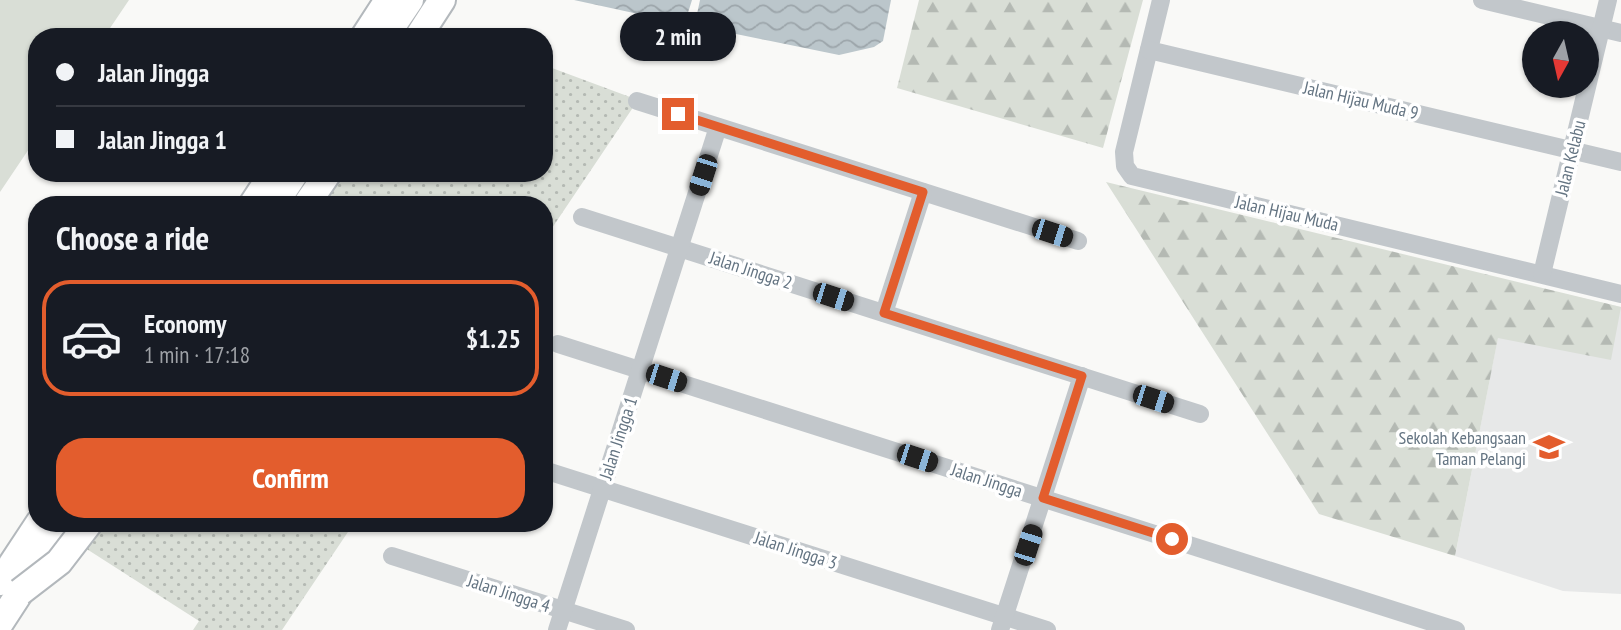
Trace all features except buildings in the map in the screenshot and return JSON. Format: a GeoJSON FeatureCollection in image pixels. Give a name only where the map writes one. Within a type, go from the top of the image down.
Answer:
{"type":"FeatureCollection","features":[{"type":"Feature","properties":{"kind":"highway"},"geometry":{"type":"LineString","coordinates":[[370,28],[388,0]]}},
{"type":"Feature","properties":{"kind":"highway"},"geometry":{"type":"LineString","coordinates":[[392,28],[410,0]]}},
{"type":"Feature","properties":{"kind":"highway"},"geometry":{"type":"LineString","coordinates":[[424,28],[442,0]]}},
{"type":"Feature","properties":{"kind":"highway"},"geometry":{"type":"LineString","coordinates":[[0,623],[10,587],[35,532]]}},
{"type":"Feature","properties":{"kind":"highway"},"geometry":{"type":"LineString","coordinates":[[10,587],[57,532]]}},
{"type":"Feature","properties":{"kind":"highway"},"geometry":{"type":"LineString","coordinates":[[10,587],[59,562],[82,532]]}},
{"type":"Feature","properties":{"kind":"street","name":"Jalan Hijau Muda"},"geometry":{"type":"LineString","coordinates":[[1161,0],[1124,152],[1125,166],[1132,176],[1621,294]]}},
{"type":"Feature","properties":{"kind":"street"},"geometry":{"type":"LineString","coordinates":[[1482,0],[1621,33]]}},
{"type":"Feature","properties":{"kind":"street","name":"Jalan Kelabu"},"geometry":{"type":"LineString","coordinates":[[1542,274],[1608,0]]}},
{"type":"Feature","properties":{"kind":"street","name":"Jalan Hijau Muda 9"},"geometry":{"type":"LineString","coordinates":[[1149,50],[1621,162]]}},
{"type":"Feature","properties":{"kind":"street"},"geometry":{"type":"LineString","coordinates":[[637,101],[1078,241]]}},
{"type":"Feature","properties":{"kind":"street","name":"Jalan Jingga 1"},"geometry":{"type":"LineString","coordinates":[[557,630],[718,127]]}},
{"type":"Feature","properties":{"kind":"street"},"geometry":{"type":"LineString","coordinates":[[884,313],[923,192]]}},
{"type":"Feature","properties":{"kind":"street","name":"Jalan Jingga 2"},"geometry":{"type":"LineString","coordinates":[[582,217],[1200,414]]}},
{"type":"Feature","properties":{"kind":"street","name":"Jalan Jingga"},"geometry":{"type":"LineString","coordinates":[[558,344],[1456,630]]}},
{"type":"Feature","properties":{"kind":"street"},"geometry":{"type":"LineString","coordinates":[[1003,623],[1082,376]]}},
{"type":"Feature","properties":{"kind":"street","name":"Jalan Jingga 3"},"geometry":{"type":"LineString","coordinates":[[553,473],[1003,623],[1047,630]]}},
{"type":"Feature","properties":{"kind":"street","name":"Jalan Jingga 4"},"geometry":{"type":"LineString","coordinates":[[392,556],[626,630]]}},
{"type":"Feature","properties":{"kind":"shaded area","name":"Sekolah Kebangsaan Taman Pelangi"},"geometry":{"type":"Polygon","coordinates":[[[1509,281],[1621,307],[1621,594],[1563,591],[1455,556],[1509,281]]]}},
{"type":"Feature","properties":{"kind":"green space"},"geometry":{"type":"Polygon","coordinates":[[[0,0],[129,0],[110,28],[28,28],[28,150],[0,192],[0,0]]]}},
{"type":"Feature","properties":{"kind":"green space"},"geometry":{"type":"Polygon","coordinates":[[[919,0],[1143,0],[1103,148],[897,88],[919,0]]]}},
{"type":"Feature","properties":{"kind":"green space"},"geometry":{"type":"Polygon","coordinates":[[[553,68],[638,100],[553,227],[553,196],[326,196],[335,182],[553,182],[553,68]]]}},
{"type":"Feature","properties":{"kind":"green space"},"geometry":{"type":"Polygon","coordinates":[[[1106,182],[1621,307],[1611,360],[1498,338],[1455,556],[1319,514],[1106,182]]]}},
{"type":"Feature","properties":{"kind":"green space"},"geometry":{"type":"Polygon","coordinates":[[[92,532],[348,532],[282,630],[193,630],[199,621],[82,546],[92,532]]]}},
{"type":"Feature","properties":{"kind":"water"},"geometry":{"type":"Polygon","coordinates":[[[574,0],[692,0],[686,19],[675,22],[574,0]]]}},
{"type":"Feature","properties":{"kind":"water"},"geometry":{"type":"Polygon","coordinates":[[[700,0],[891,0],[883,41],[874,47],[839,55],[702,27],[697,24],[696,19],[700,0]]]}},
{"type":"Feature","properties":{"kind":"place","name":"Sekolah Kebangsaan Taman Pelangi"},"geometry":{"type":"Point","coordinates":[1549,447]}},
{"type":"Feature","properties":{"kind":"route"},"geometry":{"type":"LineString","coordinates":[[678,114],[923,192],[884,313],[1082,376],[1043,498],[1172,539]]}}]}
